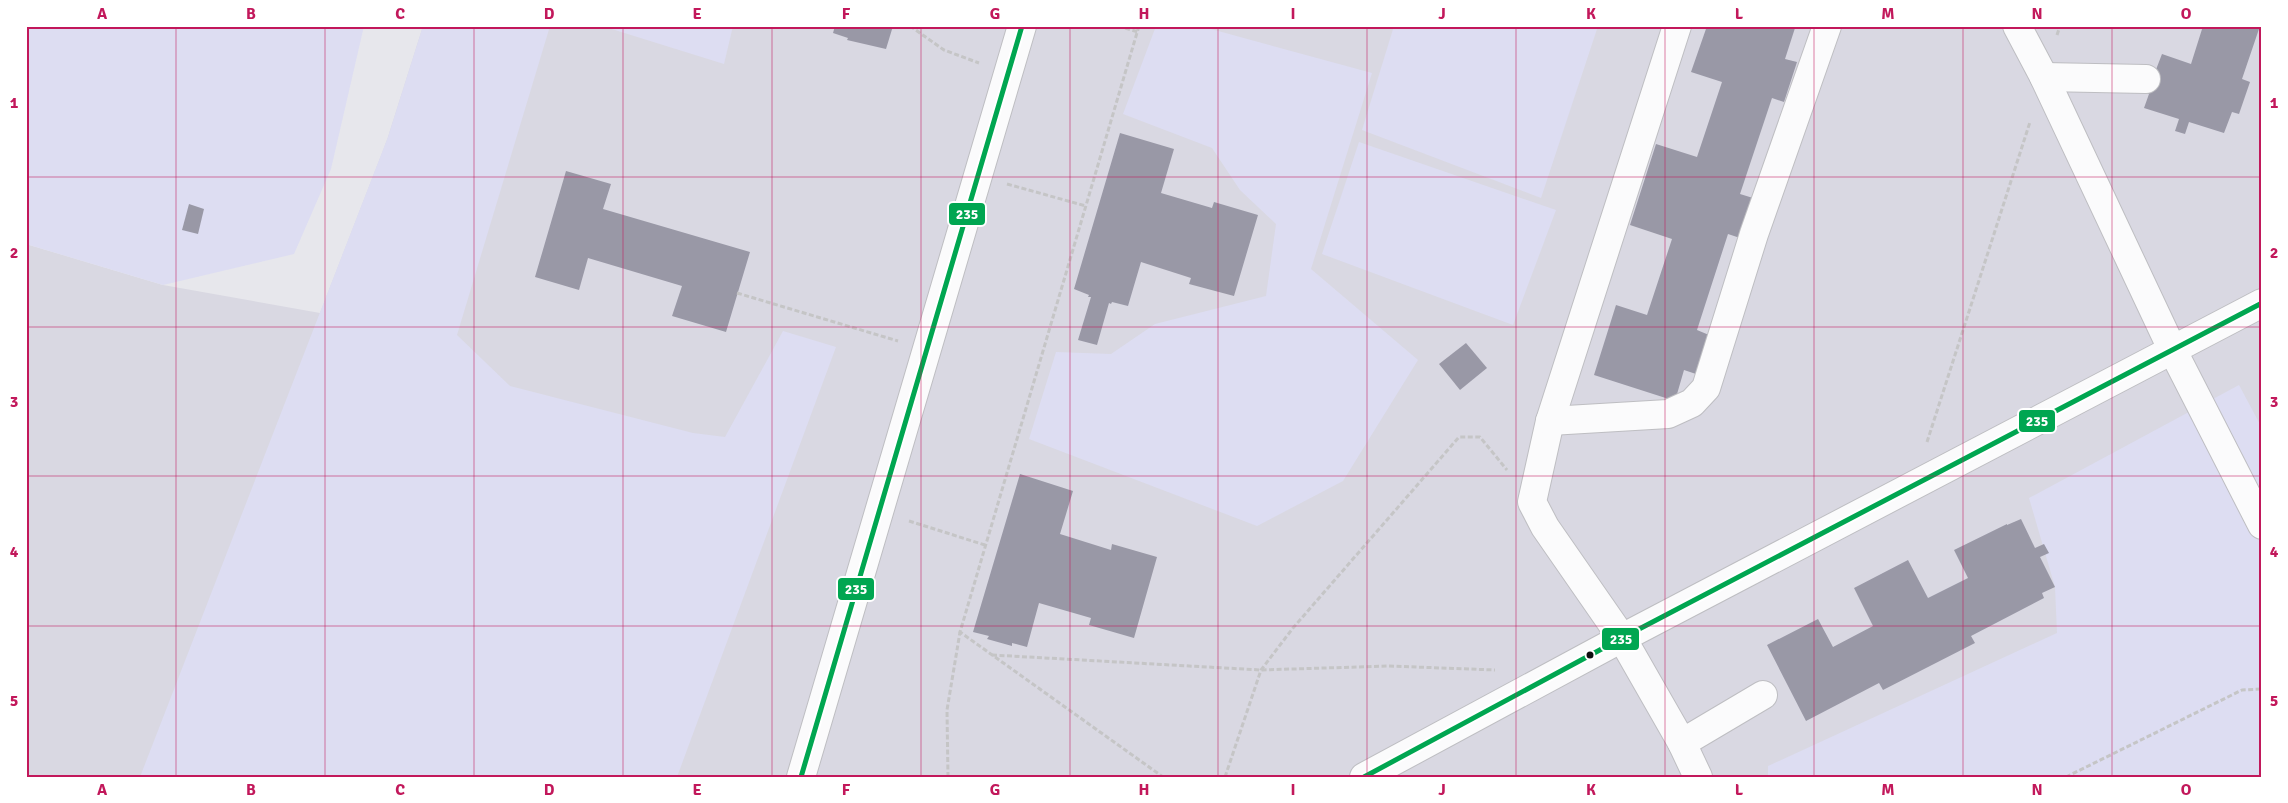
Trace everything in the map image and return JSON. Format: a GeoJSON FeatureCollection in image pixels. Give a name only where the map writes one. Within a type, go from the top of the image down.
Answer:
{"type":"FeatureCollection","features":[{"type":"Feature","properties":{"kind":"lane"},"geometry":{"type":"LineString","coordinates":[[801,777],[1022,26]]}},
{"type":"Feature","properties":{"kind":"lane"},"geometry":{"type":"LineString","coordinates":[[1677,26],[1550,421],[1532,502],[1545,527],[1622,638],[1682,743],[1698,777]]}},
{"type":"Feature","properties":{"kind":"lane"},"geometry":{"type":"LineString","coordinates":[[1550,421],[1668,414],[1692,403],[1706,388],[1754,234],[1826,26]]}},
{"type":"Feature","properties":{"kind":"lane"},"geometry":{"type":"LineString","coordinates":[[2017,26],[2044,77],[2172,349],[2262,524]]}},
{"type":"Feature","properties":{"kind":"lane"},"geometry":{"type":"LineString","coordinates":[[2044,77],[2146,79]]}},
{"type":"Feature","properties":{"kind":"lane"},"geometry":{"type":"LineString","coordinates":[[1364,777],[1622,638],[1913,487],[2172,349],[2262,304]]}},
{"type":"Feature","properties":{"kind":"lane"},"geometry":{"type":"LineString","coordinates":[[1682,743],[1763,694]]}},
{"type":"Feature","properties":{"kind":"path"},"geometry":{"type":"LineString","coordinates":[[910,26],[944,50],[1008,73]]}},
{"type":"Feature","properties":{"kind":"path"},"geometry":{"type":"LineString","coordinates":[[1118,26],[1138,32]]}},
{"type":"Feature","properties":{"kind":"path"},"geometry":{"type":"LineString","coordinates":[[948,777],[947,710],[960,632],[1139,26]]}},
{"type":"Feature","properties":{"kind":"path"},"geometry":{"type":"LineString","coordinates":[[1913,487],[2060,26]]}},
{"type":"Feature","properties":{"kind":"path"},"geometry":{"type":"LineString","coordinates":[[978,176],[1086,206]]}},
{"type":"Feature","properties":{"kind":"path"},"geometry":{"type":"LineString","coordinates":[[737,293],[906,343]]}},
{"type":"Feature","properties":{"kind":"path"},"geometry":{"type":"LineString","coordinates":[[1225,777],[1261,670],[1293,628],[1459,438],[1480,437],[1532,502]]}},
{"type":"Feature","properties":{"kind":"path"},"geometry":{"type":"LineString","coordinates":[[880,512],[985,545]]}},
{"type":"Feature","properties":{"kind":"path"},"geometry":{"type":"LineString","coordinates":[[960,632],[1163,777]]}},
{"type":"Feature","properties":{"kind":"path"},"geometry":{"type":"LineString","coordinates":[[992,655],[1261,670],[1389,666],[1497,670]]}},
{"type":"Feature","properties":{"kind":"path"},"geometry":{"type":"LineString","coordinates":[[2066,777],[2242,690],[2262,689]]}},
{"type":"Feature","properties":{"kind":"shaded area"},"geometry":{"type":"Polygon","coordinates":[[[26,26],[364,26],[331,169],[294,254],[163,285],[26,244],[26,26]]]}},
{"type":"Feature","properties":{"kind":"shaded area"},"geometry":{"type":"Polygon","coordinates":[[[423,26],[2262,26],[2262,777],[26,777],[26,244],[163,285],[320,313],[387,140],[423,26]]]}},
{"type":"Feature","properties":{"kind":"shaded area"},"geometry":{"type":"Polygon","coordinates":[[[423,26],[550,26],[457,335],[510,386],[693,433],[725,437],[783,331],[836,347],[677,777],[140,777],[388,137],[423,26]]]}},
{"type":"Feature","properties":{"kind":"shaded area"},"geometry":{"type":"Polygon","coordinates":[[[602,26],[733,26],[724,64],[602,26]]]}},
{"type":"Feature","properties":{"kind":"shaded area"},"geometry":{"type":"Polygon","coordinates":[[[1156,26],[1200,26],[1372,73],[1311,269],[1418,360],[1343,481],[1257,526],[1029,439],[1056,352],[1111,354],[1155,324],[1266,296],[1276,224],[1240,190],[1212,148],[1123,114],[1156,26]]]}},
{"type":"Feature","properties":{"kind":"shaded area"},"geometry":{"type":"Polygon","coordinates":[[[1394,26],[1598,26],[1541,198],[1362,130],[1394,26]]]}},
{"type":"Feature","properties":{"kind":"shaded area"},"geometry":{"type":"Polygon","coordinates":[[[1359,142],[1556,210],[1513,325],[1322,254],[1359,142]]]}},
{"type":"Feature","properties":{"kind":"shaded area"},"geometry":{"type":"Polygon","coordinates":[[[2239,385],[2262,428],[2262,777],[1768,777],[1768,766],[2057,633],[2055,587],[2029,498],[2239,385]]]}},
{"type":"Feature","properties":{"kind":"building"},"geometry":{"type":"Polygon","coordinates":[[[835,26],[893,26],[886,49],[847,40],[848,38],[833,33],[835,26]]]}},
{"type":"Feature","properties":{"kind":"building"},"geometry":{"type":"Polygon","coordinates":[[[1707,26],[1793,26],[1795,28],[1785,59],[1797,62],[1784,102],[1772,98],[1740,194],[1753,198],[1740,238],[1728,234],[1697,330],[1709,335],[1696,374],[1684,370],[1675,401],[1594,375],[1616,305],[1647,315],[1672,239],[1630,225],[1656,144],[1697,157],[1722,82],[1691,72],[1707,26]]]}},
{"type":"Feature","properties":{"kind":"building"},"geometry":{"type":"Polygon","coordinates":[[[2203,26],[2260,26],[2242,79],[2250,82],[2239,114],[2232,112],[2224,133],[2189,122],[2185,134],[2175,131],[2179,119],[2144,108],[2149,94],[2147,93],[2162,54],[2191,64],[2203,26]]]}},
{"type":"Feature","properties":{"kind":"building"},"geometry":{"type":"Polygon","coordinates":[[[1120,133],[1174,149],[1161,193],[1212,208],[1214,202],[1258,215],[1234,296],[1189,284],[1191,278],[1141,262],[1128,306],[1109,303],[1097,345],[1078,340],[1091,297],[1074,289],[1120,133]]]}},
{"type":"Feature","properties":{"kind":"building"},"geometry":{"type":"Polygon","coordinates":[[[566,171],[611,184],[603,209],[750,252],[726,332],[672,316],[682,286],[588,258],[579,290],[535,277],[566,171]]]}},
{"type":"Feature","properties":{"kind":"building"},"geometry":{"type":"Polygon","coordinates":[[[189,204],[204,209],[198,234],[182,230],[189,204]]]}},
{"type":"Feature","properties":{"kind":"building"},"geometry":{"type":"Polygon","coordinates":[[[1466,343],[1487,368],[1460,390],[1439,364],[1466,343]]]}},
{"type":"Feature","properties":{"kind":"building"},"geometry":{"type":"Polygon","coordinates":[[[1020,474],[1073,491],[1060,534],[1111,550],[1112,544],[1157,557],[1134,638],[1089,625],[1091,618],[1039,603],[1027,647],[1012,643],[1012,646],[987,639],[989,636],[973,632],[1020,474]]]}},
{"type":"Feature","properties":{"kind":"building"},"geometry":{"type":"Polygon","coordinates":[[[2021,519],[2035,548],[2044,544],[2049,553],[2040,557],[2055,587],[2042,593],[2044,598],[1971,636],[1975,643],[1883,690],[1879,683],[1806,721],[1767,645],[1818,619],[1833,647],[1873,626],[1854,588],[1908,560],[1928,598],[1968,578],[1954,550],[2021,519]]]}},
{"type":"Feature","properties":{"kind":"transit line","name":"235"},"geometry":{"type":"LineString","coordinates":[[801,777],[1022,26]]}},
{"type":"Feature","properties":{"kind":"transit line","name":"235"},"geometry":{"type":"LineString","coordinates":[[1364,777],[1622,638],[2262,303]]}}]}
